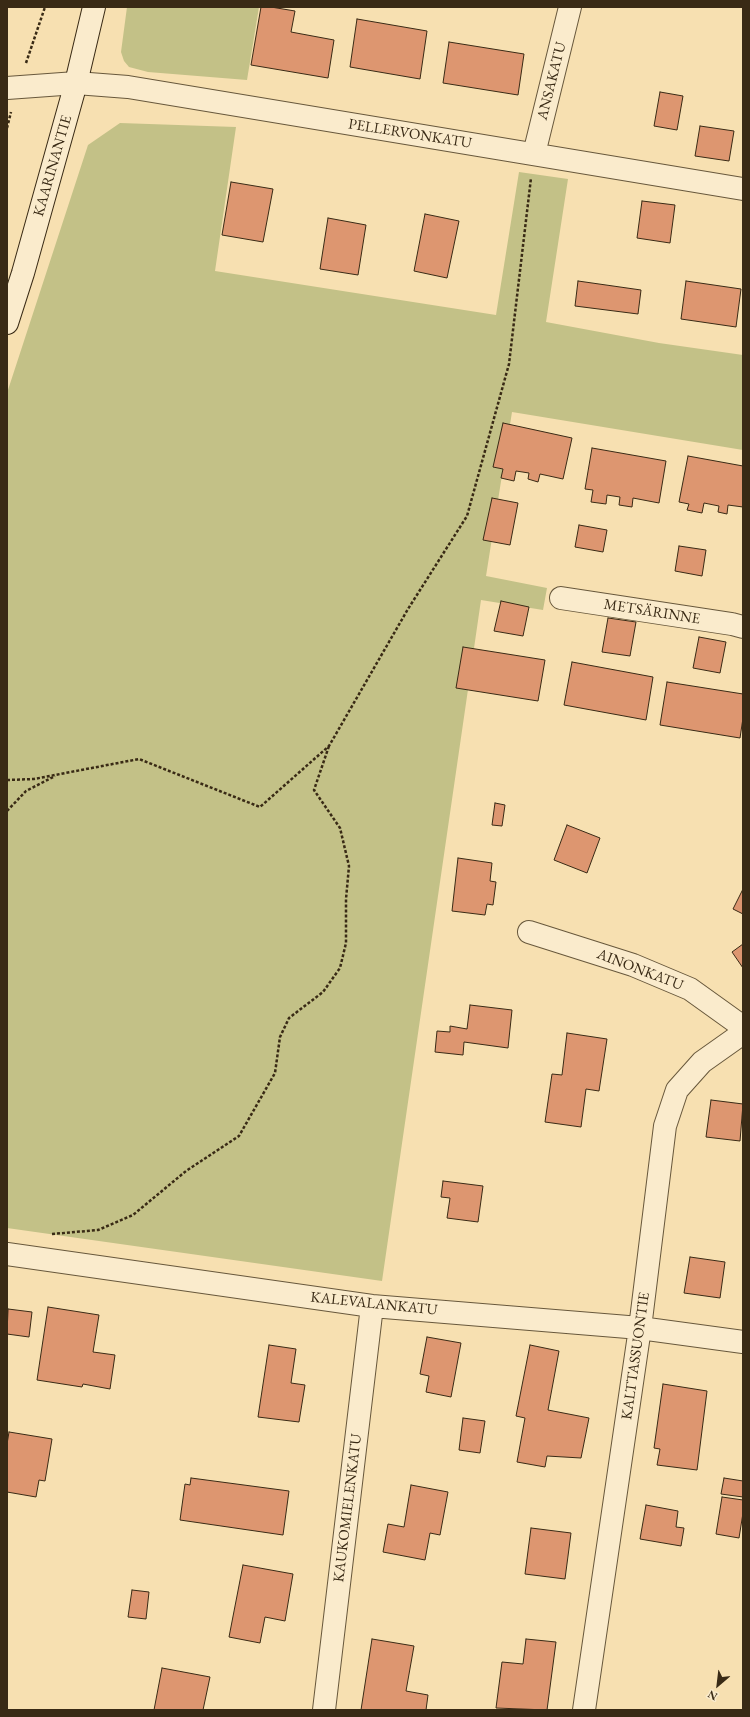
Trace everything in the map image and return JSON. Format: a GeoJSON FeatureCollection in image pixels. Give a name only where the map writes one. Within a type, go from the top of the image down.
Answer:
{"type":"FeatureCollection","features":[{"type":"Feature","properties":{"kind":"street","name":"KAARINANTIE"},"geometry":{"type":"LineString","coordinates":[[7,323],[25,265],[76,83],[94,7]]}},
{"type":"Feature","properties":{"kind":"street","name":"ANSAKATU"},"geometry":{"type":"LineString","coordinates":[[534,154],[570,7]]}},
{"type":"Feature","properties":{"kind":"street","name":"PELLERVONKATU"},"geometry":{"type":"LineString","coordinates":[[7,88],[76,83],[128,87],[743,188]]}},
{"type":"Feature","properties":{"kind":"street","name":"METSÄRINNE"},"geometry":{"type":"LineString","coordinates":[[561,598],[732,624],[743,627]]}},
{"type":"Feature","properties":{"kind":"street","name":"AINONKATU"},"geometry":{"type":"LineString","coordinates":[[529,932],[633,965],[690,989],[743,1027]]}},
{"type":"Feature","properties":{"kind":"street","name":"KALTTASSUONTIE"},"geometry":{"type":"LineString","coordinates":[[584,1710],[640,1328],[666,1126],[677,1090],[702,1062],[743,1033]]}},
{"type":"Feature","properties":{"kind":"street","name":"KALEVALANKATU"},"geometry":{"type":"LineString","coordinates":[[7,1254],[372,1306],[640,1328],[743,1342]]}},
{"type":"Feature","properties":{"kind":"street","name":"KAUKOMIELENKATU"},"geometry":{"type":"LineString","coordinates":[[324,1710],[372,1306]]}},
{"type":"Feature","properties":{"kind":"path"},"geometry":{"type":"LineString","coordinates":[[45,1235],[98,1230],[133,1215],[186,1171],[239,1136],[275,1073],[280,1037],[289,1018],[322,992],[340,968],[346,943],[346,899],[349,866],[340,828],[314,790],[329,746],[408,609],[467,516],[509,364],[534,154]]}},
{"type":"Feature","properties":{"kind":"path"},"geometry":{"type":"LineString","coordinates":[[7,780],[34,780],[139,760],[260,807],[329,746]]}},
{"type":"Feature","properties":{"kind":"path"},"geometry":{"type":"LineString","coordinates":[[7,811],[26,791],[57,775]]}},
{"type":"Feature","properties":{"kind":"shaded area"},"geometry":{"type":"Polygon","coordinates":[[[127,7],[259,7],[247,80],[148,72],[129,67],[124,61],[121,52],[127,7]]]}},
{"type":"Feature","properties":{"kind":"shaded area"},"geometry":{"type":"Polygon","coordinates":[[[120,123],[236,127],[215,271],[496,315],[519,172],[568,179],[546,322],[659,343],[743,355],[743,450],[512,412],[486,576],[547,588],[543,610],[481,600],[382,1281],[7,1228],[7,393],[88,145],[120,123]]]}},
{"type":"Feature","properties":{"kind":"building"},"geometry":{"type":"Polygon","coordinates":[[[261,7],[295,11],[291,32],[334,40],[328,78],[251,65],[261,7]]]}},
{"type":"Feature","properties":{"kind":"building"},"geometry":{"type":"Polygon","coordinates":[[[357,19],[427,31],[420,79],[350,67],[357,19]]]}},
{"type":"Feature","properties":{"kind":"building"},"geometry":{"type":"Polygon","coordinates":[[[449,42],[524,54],[518,95],[443,83],[449,42]]]}},
{"type":"Feature","properties":{"kind":"building"},"geometry":{"type":"Polygon","coordinates":[[[660,92],[683,96],[677,130],[654,126],[660,92]]]}},
{"type":"Feature","properties":{"kind":"building"},"geometry":{"type":"Polygon","coordinates":[[[700,126],[734,131],[729,161],[695,156],[700,126]]]}},
{"type":"Feature","properties":{"kind":"building"},"geometry":{"type":"Polygon","coordinates":[[[231,182],[273,189],[263,242],[222,235],[231,182]]]}},
{"type":"Feature","properties":{"kind":"building"},"geometry":{"type":"Polygon","coordinates":[[[642,201],[675,205],[670,243],[637,238],[642,201]]]}},
{"type":"Feature","properties":{"kind":"building"},"geometry":{"type":"Polygon","coordinates":[[[425,214],[459,221],[447,278],[414,271],[425,214]]]}},
{"type":"Feature","properties":{"kind":"building"},"geometry":{"type":"Polygon","coordinates":[[[328,218],[366,225],[358,275],[320,269],[328,218]]]}},
{"type":"Feature","properties":{"kind":"building"},"geometry":{"type":"Polygon","coordinates":[[[578,281],[641,290],[638,314],[575,306],[578,281]]]}},
{"type":"Feature","properties":{"kind":"building"},"geometry":{"type":"Polygon","coordinates":[[[686,281],[741,289],[736,327],[681,319],[686,281]]]}},
{"type":"Feature","properties":{"kind":"building"},"geometry":{"type":"Polygon","coordinates":[[[503,423],[572,438],[563,479],[540,474],[538,482],[528,479],[529,473],[516,471],[514,481],[501,478],[503,469],[493,467],[503,423]]]}},
{"type":"Feature","properties":{"kind":"building"},"geometry":{"type":"Polygon","coordinates":[[[592,448],[666,461],[659,503],[633,498],[632,507],[619,505],[620,497],[607,495],[606,504],[591,502],[593,490],[585,489],[592,448]]]}},
{"type":"Feature","properties":{"kind":"building"},"geometry":{"type":"Polygon","coordinates":[[[688,456],[743,466],[743,507],[728,505],[727,514],[718,512],[719,506],[704,503],[702,513],[687,510],[689,504],[679,502],[688,456]]]}},
{"type":"Feature","properties":{"kind":"building"},"geometry":{"type":"Polygon","coordinates":[[[492,498],[518,503],[510,545],[483,540],[492,498]]]}},
{"type":"Feature","properties":{"kind":"building"},"geometry":{"type":"Polygon","coordinates":[[[579,525],[607,530],[603,552],[575,547],[579,525]]]}},
{"type":"Feature","properties":{"kind":"building"},"geometry":{"type":"Polygon","coordinates":[[[679,546],[706,550],[702,576],[675,571],[679,546]]]}},
{"type":"Feature","properties":{"kind":"building"},"geometry":{"type":"Polygon","coordinates":[[[501,601],[529,607],[523,636],[494,631],[501,601]]]}},
{"type":"Feature","properties":{"kind":"building"},"geometry":{"type":"Polygon","coordinates":[[[608,618],[636,622],[630,656],[602,652],[608,618]]]}},
{"type":"Feature","properties":{"kind":"building"},"geometry":{"type":"Polygon","coordinates":[[[699,637],[726,642],[720,673],[693,668],[699,637]]]}},
{"type":"Feature","properties":{"kind":"building"},"geometry":{"type":"Polygon","coordinates":[[[463,647],[545,660],[538,701],[456,688],[463,647]]]}},
{"type":"Feature","properties":{"kind":"building"},"geometry":{"type":"Polygon","coordinates":[[[572,662],[653,677],[646,720],[564,705],[572,662]]]}},
{"type":"Feature","properties":{"kind":"building"},"geometry":{"type":"Polygon","coordinates":[[[667,682],[743,694],[743,718],[740,738],[660,725],[667,682]]]}},
{"type":"Feature","properties":{"kind":"building"},"geometry":{"type":"Polygon","coordinates":[[[495,803],[505,805],[502,826],[492,825],[495,803]]]}},
{"type":"Feature","properties":{"kind":"building"},"geometry":{"type":"Polygon","coordinates":[[[567,825],[600,838],[587,873],[554,860],[567,825]]]}},
{"type":"Feature","properties":{"kind":"building"},"geometry":{"type":"Polygon","coordinates":[[[458,858],[492,863],[490,881],[496,882],[493,905],[487,904],[485,915],[452,911],[458,858]]]}},
{"type":"Feature","properties":{"kind":"building"},"geometry":{"type":"Polygon","coordinates":[[[743,889],[743,914],[733,909],[743,889]]]}},
{"type":"Feature","properties":{"kind":"building"},"geometry":{"type":"Polygon","coordinates":[[[743,944],[743,968],[732,952],[743,944]]]}},
{"type":"Feature","properties":{"kind":"building"},"geometry":{"type":"Polygon","coordinates":[[[470,1005],[512,1010],[508,1048],[464,1042],[463,1055],[435,1052],[437,1031],[450,1032],[450,1026],[467,1029],[470,1005]]]}},
{"type":"Feature","properties":{"kind":"building"},"geometry":{"type":"Polygon","coordinates":[[[567,1033],[607,1039],[599,1091],[586,1089],[581,1127],[545,1122],[552,1074],[562,1075],[567,1033]]]}},
{"type":"Feature","properties":{"kind":"building"},"geometry":{"type":"Polygon","coordinates":[[[711,1100],[743,1104],[740,1141],[706,1137],[711,1100]]]}},
{"type":"Feature","properties":{"kind":"building"},"geometry":{"type":"Polygon","coordinates":[[[443,1181],[483,1186],[478,1222],[447,1218],[450,1198],[441,1197],[443,1181]]]}},
{"type":"Feature","properties":{"kind":"building"},"geometry":{"type":"Polygon","coordinates":[[[690,1257],[725,1262],[720,1298],[684,1293],[690,1257]]]}},
{"type":"Feature","properties":{"kind":"building"},"geometry":{"type":"Polygon","coordinates":[[[48,1307],[99,1315],[93,1352],[115,1355],[110,1389],[83,1384],[82,1387],[37,1380],[48,1307]]]}},
{"type":"Feature","properties":{"kind":"building"},"geometry":{"type":"Polygon","coordinates":[[[8,1309],[32,1312],[29,1337],[7,1334],[8,1309]]]}},
{"type":"Feature","properties":{"kind":"building"},"geometry":{"type":"Polygon","coordinates":[[[427,1337],[461,1343],[451,1397],[426,1392],[429,1376],[420,1374],[427,1337]]]}},
{"type":"Feature","properties":{"kind":"building"},"geometry":{"type":"Polygon","coordinates":[[[269,1345],[296,1349],[291,1383],[305,1385],[299,1422],[258,1417],[269,1345]]]}},
{"type":"Feature","properties":{"kind":"building"},"geometry":{"type":"Polygon","coordinates":[[[530,1345],[559,1351],[548,1410],[589,1418],[581,1458],[547,1456],[545,1467],[517,1462],[525,1418],[516,1416],[530,1345]]]}},
{"type":"Feature","properties":{"kind":"building"},"geometry":{"type":"Polygon","coordinates":[[[663,1384],[707,1391],[697,1470],[657,1465],[660,1449],[654,1448],[663,1384]]]}},
{"type":"Feature","properties":{"kind":"building"},"geometry":{"type":"Polygon","coordinates":[[[463,1418],[485,1421],[480,1453],[459,1450],[463,1418]]]}},
{"type":"Feature","properties":{"kind":"building"},"geometry":{"type":"Polygon","coordinates":[[[9,1432],[52,1439],[45,1481],[39,1480],[36,1497],[7,1492],[7,1444],[9,1432]]]}},
{"type":"Feature","properties":{"kind":"building"},"geometry":{"type":"Polygon","coordinates":[[[191,1478],[289,1491],[283,1535],[180,1520],[185,1484],[190,1485],[191,1478]]]}},
{"type":"Feature","properties":{"kind":"building"},"geometry":{"type":"Polygon","coordinates":[[[724,1478],[743,1481],[743,1497],[721,1494],[724,1478]]]}},
{"type":"Feature","properties":{"kind":"building"},"geometry":{"type":"Polygon","coordinates":[[[411,1485],[448,1492],[440,1535],[430,1533],[425,1560],[383,1552],[388,1524],[404,1527],[411,1485]]]}},
{"type":"Feature","properties":{"kind":"building"},"geometry":{"type":"Polygon","coordinates":[[[722,1497],[743,1500],[743,1513],[739,1538],[716,1534],[722,1497]]]}},
{"type":"Feature","properties":{"kind":"building"},"geometry":{"type":"Polygon","coordinates":[[[646,1505],[678,1511],[676,1527],[684,1528],[681,1546],[640,1539],[646,1505]]]}},
{"type":"Feature","properties":{"kind":"building"},"geometry":{"type":"Polygon","coordinates":[[[531,1528],[571,1533],[565,1579],[525,1574],[531,1528]]]}},
{"type":"Feature","properties":{"kind":"building"},"geometry":{"type":"Polygon","coordinates":[[[243,1565],[293,1574],[285,1621],[265,1617],[260,1643],[229,1637],[243,1565]]]}},
{"type":"Feature","properties":{"kind":"building"},"geometry":{"type":"Polygon","coordinates":[[[132,1590],[149,1592],[146,1619],[128,1617],[132,1590]]]}},
{"type":"Feature","properties":{"kind":"building"},"geometry":{"type":"Polygon","coordinates":[[[372,1639],[414,1646],[406,1691],[428,1695],[426,1710],[361,1710],[372,1639]]]}},
{"type":"Feature","properties":{"kind":"building"},"geometry":{"type":"Polygon","coordinates":[[[526,1639],[556,1642],[547,1710],[496,1708],[502,1662],[523,1664],[526,1639]]]}},
{"type":"Feature","properties":{"kind":"building"},"geometry":{"type":"Polygon","coordinates":[[[162,1668],[210,1677],[203,1710],[154,1710],[162,1668]]]}}]}
